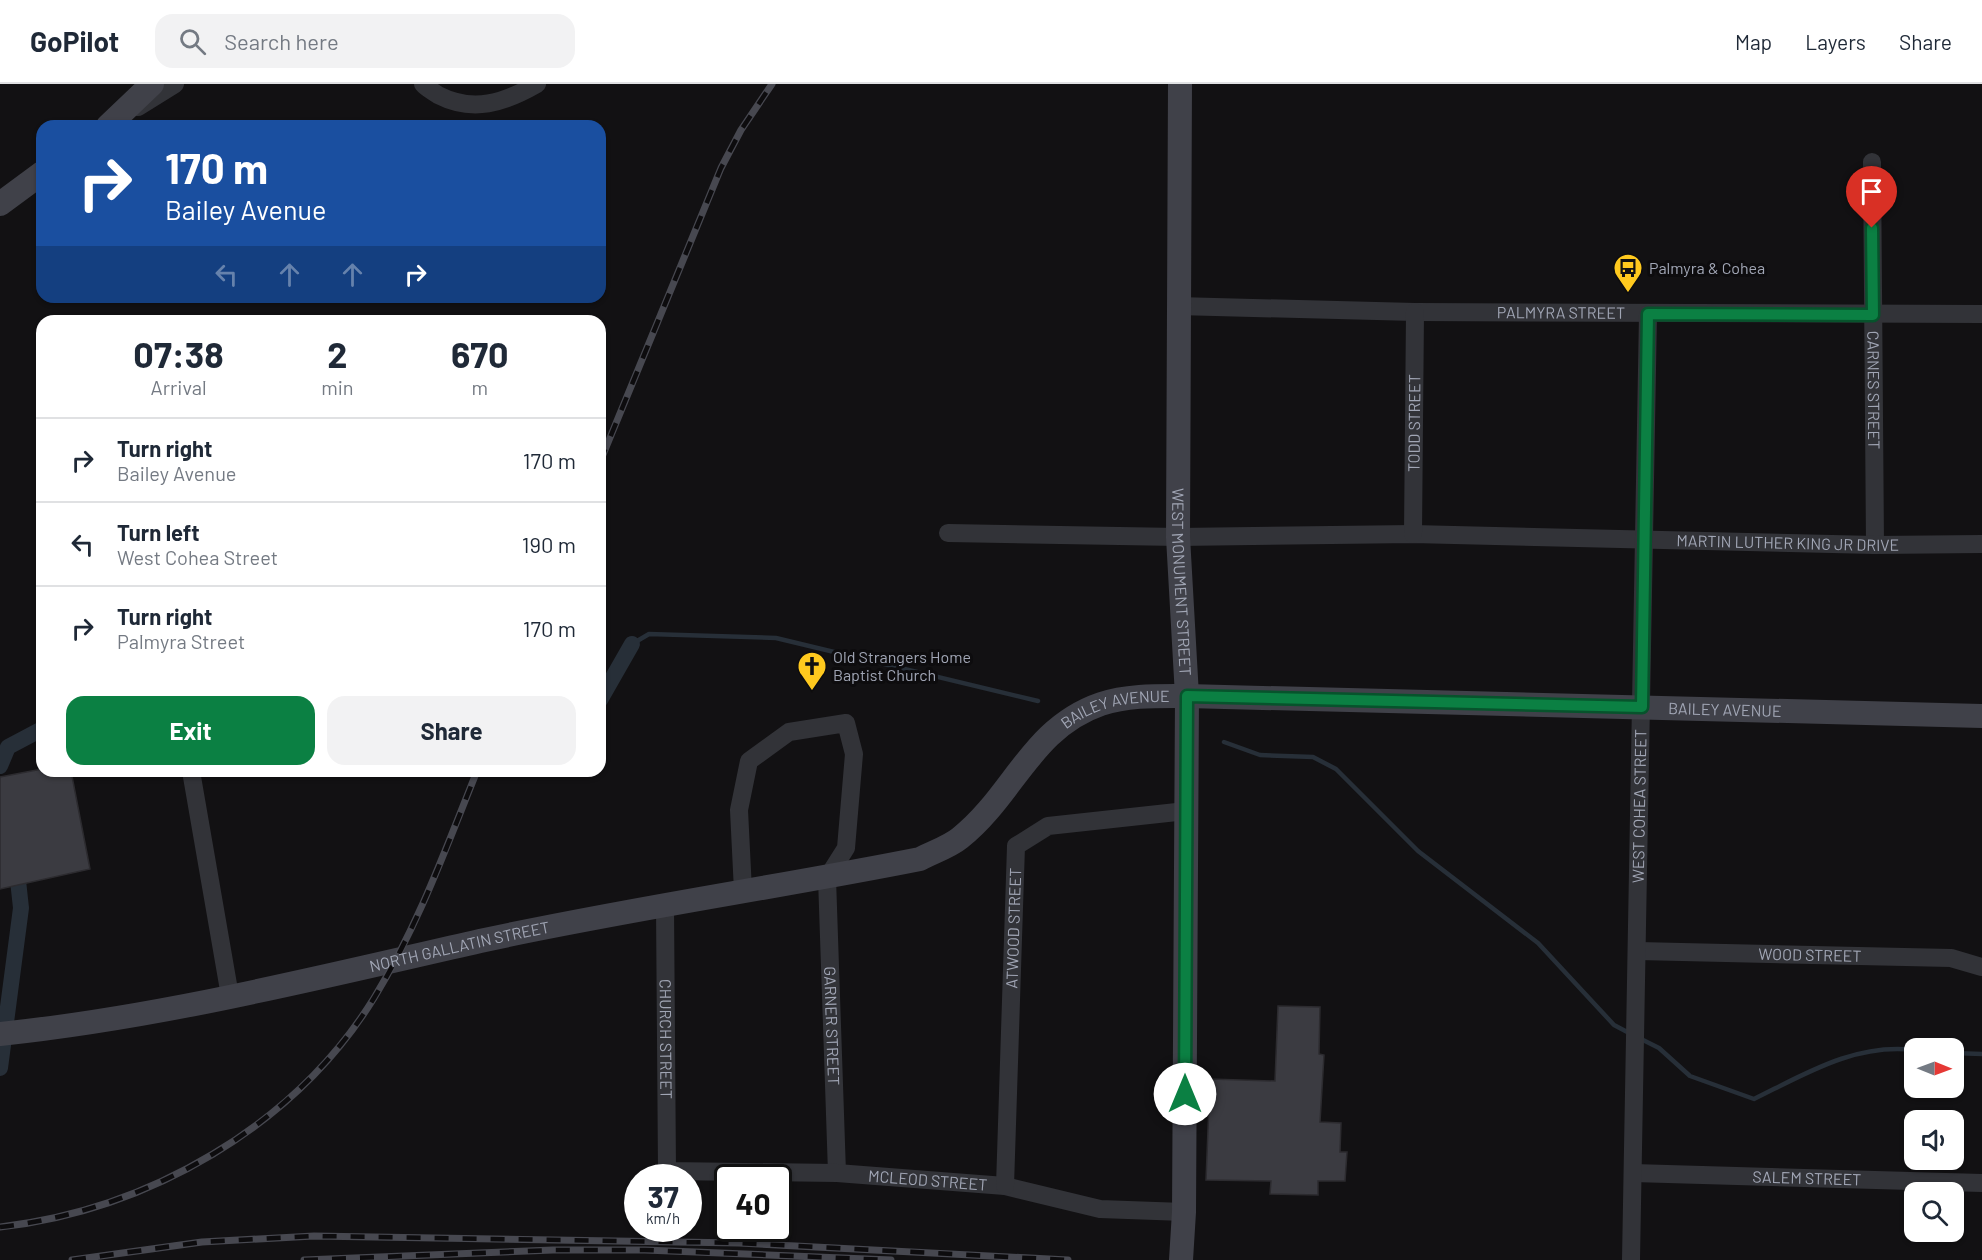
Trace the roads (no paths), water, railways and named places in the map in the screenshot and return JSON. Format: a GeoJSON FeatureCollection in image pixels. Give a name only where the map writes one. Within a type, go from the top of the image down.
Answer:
{"type":"FeatureCollection","features":[{"type":"Feature","properties":{"kind":"main road","name":"WEST MONUMENT STREET"},"geometry":{"type":"LineString","coordinates":[[1180,84],[1177,306],[1178,537],[1187,696],[1184,1212],[1181,1260]]}},
{"type":"Feature","properties":{"kind":"main road"},"geometry":{"type":"LineString","coordinates":[[114,120],[146,89]]}},
{"type":"Feature","properties":{"kind":"main road"},"geometry":{"type":"LineString","coordinates":[[0,204],[36,177]]}},
{"type":"Feature","properties":{"kind":"main road","name":"BAILEY AVENUE"},"geometry":{"type":"LineString","coordinates":[[920,859],[959,839],[1002,794],[1026,759],[1042,742],[1077,715],[1101,704],[1133,697],[1187,696],[1982,716]]}},
{"type":"Feature","properties":{"kind":"main road","name":"NORTH GALLATIN STREET"},"geometry":{"type":"LineString","coordinates":[[0,1034],[52,1028],[302,984],[483,941],[920,859]]}},
{"type":"Feature","properties":{"kind":"street"},"geometry":{"type":"LineString","coordinates":[[118,120],[175,84]]}},
{"type":"Feature","properties":{"kind":"street"},"geometry":{"type":"LineString","coordinates":[[423,84],[456,104],[488,105],[520,94],[537,84]]}},
{"type":"Feature","properties":{"kind":"street","name":"CARNES STREET"},"geometry":{"type":"LineString","coordinates":[[1872,162],[1875,544]]}},
{"type":"Feature","properties":{"kind":"street","name":"PALMYRA STREET"},"geometry":{"type":"LineString","coordinates":[[1177,306],[1415,312],[1982,314]]}},
{"type":"Feature","properties":{"kind":"street","name":"TODD STREET"},"geometry":{"type":"LineString","coordinates":[[1413,534],[1415,312]]}},
{"type":"Feature","properties":{"kind":"street","name":"WEST COHEA STREET"},"geometry":{"type":"LineString","coordinates":[[1631,1260],[1648,314]]}},
{"type":"Feature","properties":{"kind":"street","name":"MARTIN LUTHER KING JR DRIVE"},"geometry":{"type":"LineString","coordinates":[[948,533],[1178,537],[1413,534],[1875,544],[1982,544]]}},
{"type":"Feature","properties":{"kind":"street"},"geometry":{"type":"LineString","coordinates":[[743,891],[739,810],[749,761],[789,732],[846,723],[854,754],[846,848],[827,878]]}},
{"type":"Feature","properties":{"kind":"street"},"geometry":{"type":"LineString","coordinates":[[192,777],[230,996]]}},
{"type":"Feature","properties":{"kind":"street","name":"ATWOOD STREET"},"geometry":{"type":"LineString","coordinates":[[1005,1186],[1016,846],[1048,826],[1186,811]]}},
{"type":"Feature","properties":{"kind":"street","name":"GARNER STREET"},"geometry":{"type":"LineString","coordinates":[[827,878],[837,1173]]}},
{"type":"Feature","properties":{"kind":"street","name":"CHURCH STREET"},"geometry":{"type":"LineString","coordinates":[[665,907],[667,1164]]}},
{"type":"Feature","properties":{"kind":"street","name":"WOOD STREET"},"geometry":{"type":"LineString","coordinates":[[1638,951],[1951,958],[1982,967]]}},
{"type":"Feature","properties":{"kind":"street","name":"MCLEOD STREET"},"geometry":{"type":"LineString","coordinates":[[702,1171],[837,1173],[1005,1186],[1100,1209],[1184,1212]]}},
{"type":"Feature","properties":{"kind":"street","name":"SALEM STREET"},"geometry":{"type":"LineString","coordinates":[[1633,1173],[1982,1183]]}},
{"type":"Feature","properties":{"kind":"waterway"},"geometry":{"type":"LineString","coordinates":[[632,644],[649,634],[776,638],[1038,701]]}},
{"type":"Feature","properties":{"kind":"waterway"},"geometry":{"type":"LineString","coordinates":[[606,690],[632,644]]}},
{"type":"Feature","properties":{"kind":"waterway"},"geometry":{"type":"LineString","coordinates":[[0,766],[8,747],[36,732]]}},
{"type":"Feature","properties":{"kind":"waterway"},"geometry":{"type":"LineString","coordinates":[[1224,742],[1260,755],[1313,757],[1336,769],[1418,851],[1538,943],[1614,1025],[1631,1034]]}},
{"type":"Feature","properties":{"kind":"waterway"},"geometry":{"type":"LineString","coordinates":[[0,1068],[21,908],[16,862]]}},
{"type":"Feature","properties":{"kind":"waterway"},"geometry":{"type":"LineString","coordinates":[[1639,1038],[1659,1048],[1690,1076],[1754,1099],[1831,1062],[1871,1051],[1904,1050]]}},
{"type":"Feature","properties":{"kind":"waterway"},"geometry":{"type":"LineString","coordinates":[[1964,1053],[1982,1054]]}},
{"type":"Feature","properties":{"kind":"railway"},"geometry":{"type":"LineString","coordinates":[[606,447],[721,168],[741,130],[772,84]]}},
{"type":"Feature","properties":{"kind":"railway"},"geometry":{"type":"LineString","coordinates":[[0,1227],[55,1218],[110,1202],[163,1181],[213,1154],[260,1122],[303,1085],[341,1044],[390,971],[430,886],[475,777]]}},
{"type":"Feature","properties":{"kind":"railway"},"geometry":{"type":"LineString","coordinates":[[72,1260],[202,1242],[314,1236],[739,1243],[1068,1260]]}},
{"type":"Feature","properties":{"kind":"railway"},"geometry":{"type":"LineString","coordinates":[[304,1260],[553,1250],[645,1250],[891,1260]]}},
{"type":"Feature","properties":{"kind":"place","name":"Palmyra & Cohea"},"geometry":{"type":"Point","coordinates":[1628,294]}},
{"type":"Feature","properties":{"kind":"place","name":"Old Strangers Home Baptist Church"},"geometry":{"type":"Point","coordinates":[812,692]}}]}
